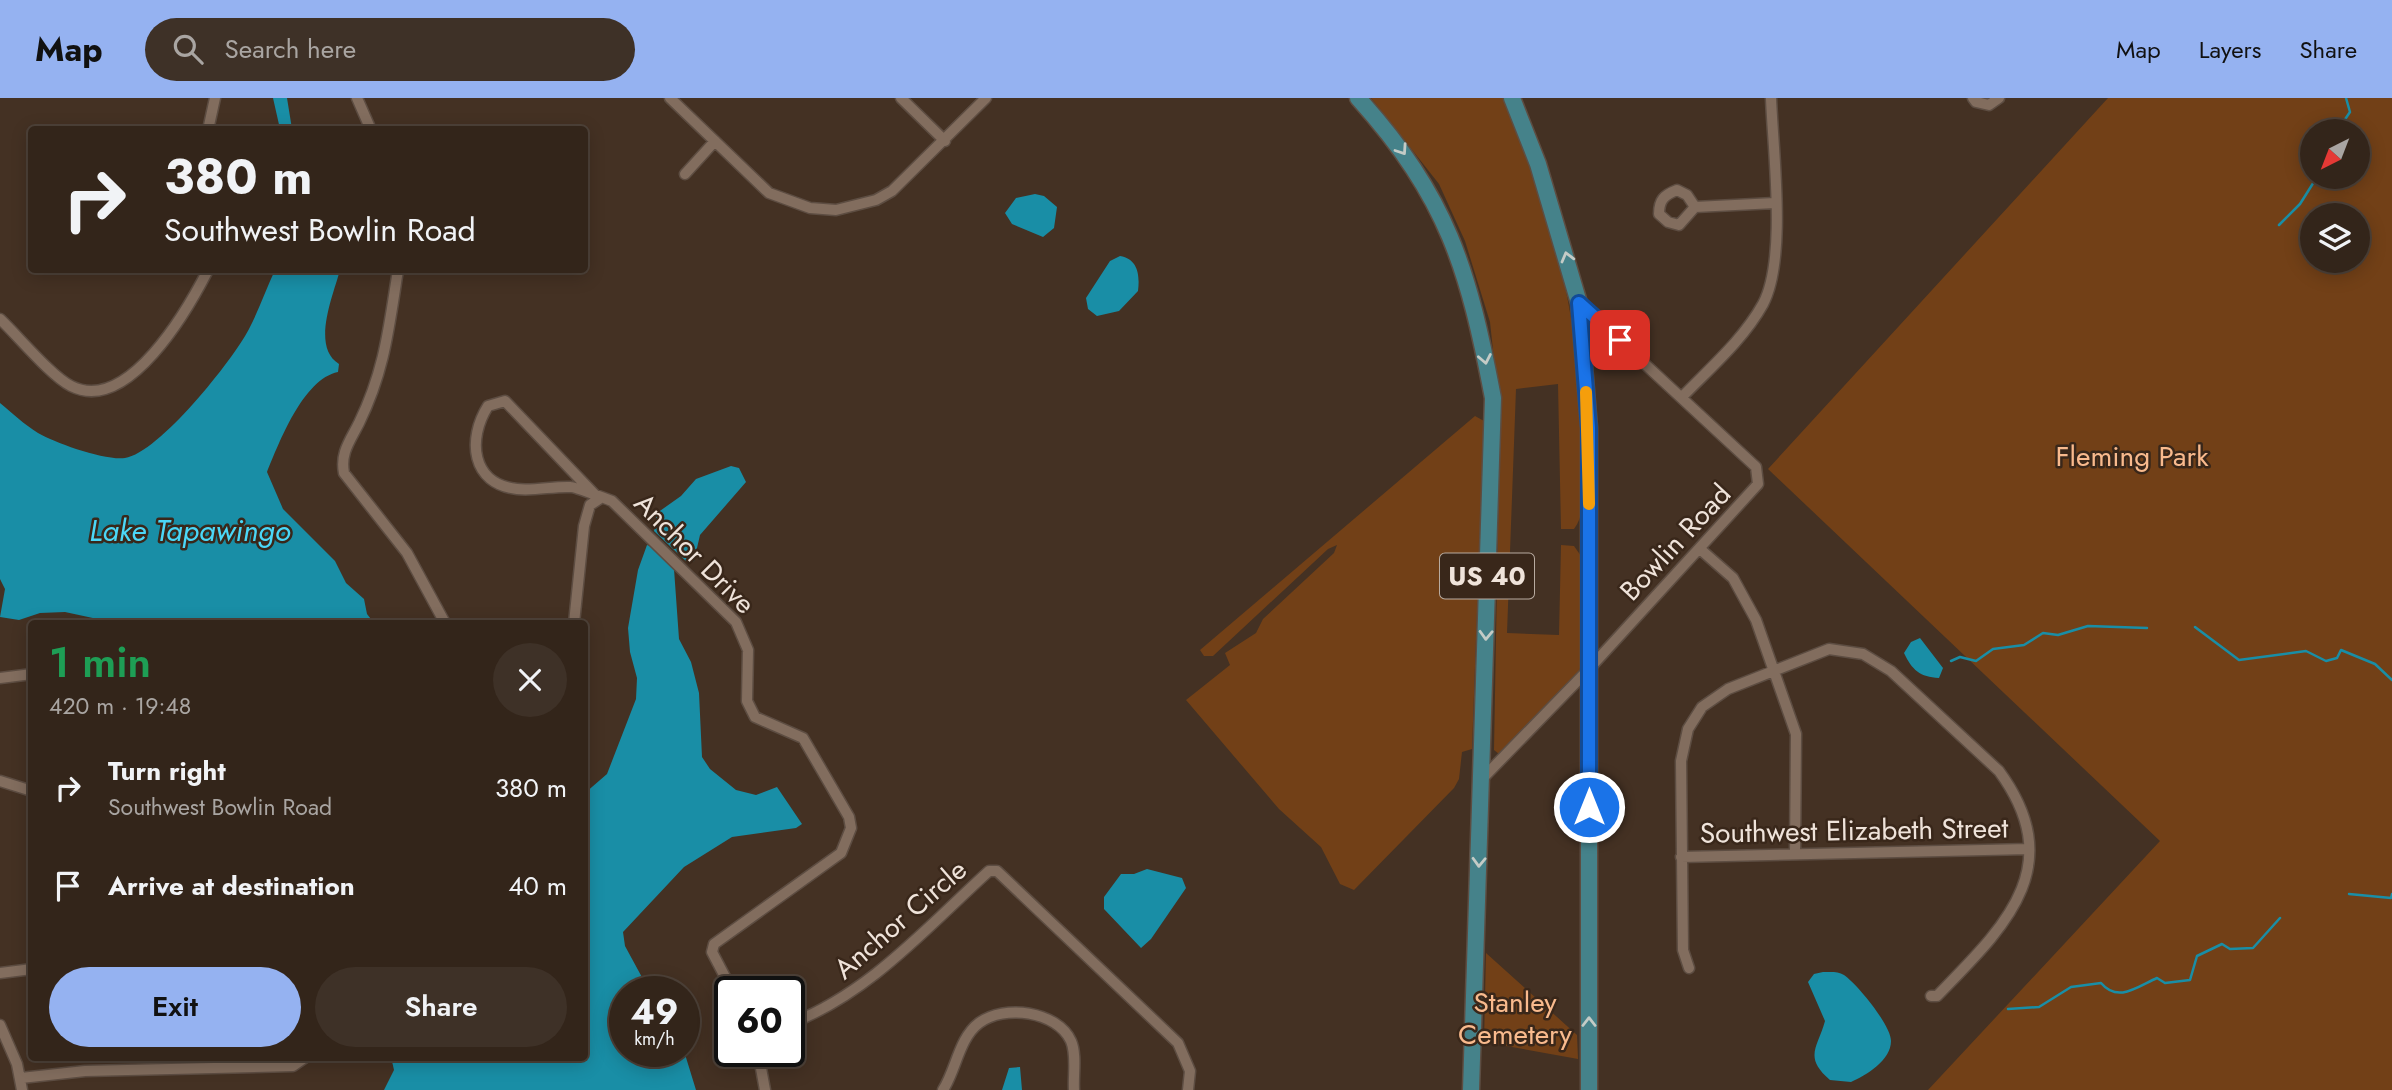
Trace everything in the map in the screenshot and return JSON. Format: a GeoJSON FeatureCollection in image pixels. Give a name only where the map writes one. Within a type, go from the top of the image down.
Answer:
{"type":"FeatureCollection","features":[{"type":"Feature","properties":{"kind":"main road","name":"US 40"},"geometry":{"type":"LineString","coordinates":[[1357,98],[1395,140],[1428,188],[1454,241],[1472,295],[1493,398],[1471,1090]]}},
{"type":"Feature","properties":{"kind":"main road"},"geometry":{"type":"LineString","coordinates":[[1512,98],[1542,176],[1579,303],[1589,428],[1589,1090]]}},
{"type":"Feature","properties":{"kind":"street"},"geometry":{"type":"LineString","coordinates":[[209,126],[215,98]]}},
{"type":"Feature","properties":{"kind":"street"},"geometry":{"type":"LineString","coordinates":[[357,98],[369,126]]}},
{"type":"Feature","properties":{"kind":"street"},"geometry":{"type":"LineString","coordinates":[[670,98],[769,193],[810,208],[836,210],[876,200],[905,181],[986,98]]}},
{"type":"Feature","properties":{"kind":"street"},"geometry":{"type":"LineString","coordinates":[[901,98],[945,141]]}},
{"type":"Feature","properties":{"kind":"street"},"geometry":{"type":"LineString","coordinates":[[1579,303],[1682,397],[1737,340],[1764,302],[1777,256],[1771,98]]}},
{"type":"Feature","properties":{"kind":"street"},"geometry":{"type":"LineString","coordinates":[[1973,98],[1976,102],[1989,105],[1999,98]]}},
{"type":"Feature","properties":{"kind":"street"},"geometry":{"type":"LineString","coordinates":[[685,174],[715,141]]}},
{"type":"Feature","properties":{"kind":"street"},"geometry":{"type":"LineString","coordinates":[[1695,207],[1775,203]]}},
{"type":"Feature","properties":{"kind":"street"},"geometry":{"type":"LineString","coordinates":[[0,319],[69,386],[95,390],[107,387],[138,368],[159,348],[187,310],[206,273]]}},
{"type":"Feature","properties":{"kind":"street"},"geometry":{"type":"LineString","coordinates":[[398,273],[383,365],[372,396],[341,458],[344,473],[407,553],[443,620]]}},
{"type":"Feature","properties":{"kind":"street","name":"Bowlin Road"},"geometry":{"type":"LineString","coordinates":[[1482,779],[1589,669],[1754,491],[1758,474],[1756,467],[1682,397]]}},
{"type":"Feature","properties":{"kind":"street"},"geometry":{"type":"LineString","coordinates":[[505,401],[599,499],[575,487],[516,489],[492,480],[480,465],[474,443],[477,423],[488,407],[505,401]]}},
{"type":"Feature","properties":{"kind":"street"},"geometry":{"type":"LineString","coordinates":[[574,620],[584,526],[590,505],[599,499]]}},
{"type":"Feature","properties":{"kind":"street","name":"Anchor Drive"},"geometry":{"type":"LineString","coordinates":[[599,499],[612,501],[736,622],[748,650],[747,701],[750,711],[755,717],[803,738],[849,817],[851,828],[841,853],[714,944],[712,952],[725,976]]}},
{"type":"Feature","properties":{"kind":"street"},"geometry":{"type":"LineString","coordinates":[[1700,549],[1733,578],[1756,620],[1796,734],[1795,854]]}},
{"type":"Feature","properties":{"kind":"street"},"geometry":{"type":"LineString","coordinates":[[1689,968],[1683,950],[1681,857],[1681,761],[1688,729],[1702,707],[1728,689],[1829,649],[1863,654],[1891,671],[1999,771],[2011,788],[2026,827],[2029,861],[2021,897],[1998,933],[1937,996],[1931,996]]}},
{"type":"Feature","properties":{"kind":"street"},"geometry":{"type":"LineString","coordinates":[[0,678],[28,674]]}},
{"type":"Feature","properties":{"kind":"street"},"geometry":{"type":"LineString","coordinates":[[0,781],[28,790]]}},
{"type":"Feature","properties":{"kind":"street","name":"Southwest Elizabeth Street"},"geometry":{"type":"LineString","coordinates":[[1681,857],[2028,849]]}},
{"type":"Feature","properties":{"kind":"street","name":"Anchor Circle"},"geometry":{"type":"LineString","coordinates":[[805,1018],[822,1012],[874,976],[989,871],[997,872],[1178,1043],[1190,1071],[1188,1090]]}},
{"type":"Feature","properties":{"kind":"street"},"geometry":{"type":"LineString","coordinates":[[0,973],[28,970]]}},
{"type":"Feature","properties":{"kind":"street"},"geometry":{"type":"LineString","coordinates":[[943,1090],[971,1031],[992,1017],[1010,1013],[1037,1015],[1051,1021],[1067,1035],[1073,1052],[1074,1090]]}},
{"type":"Feature","properties":{"kind":"street"},"geometry":{"type":"LineString","coordinates":[[0,1025],[21,1078],[22,1090]]}},
{"type":"Feature","properties":{"kind":"street"},"geometry":{"type":"LineString","coordinates":[[21,1078],[85,1071],[293,1066],[300,1061]]}},
{"type":"Feature","properties":{"kind":"street"},"geometry":{"type":"LineString","coordinates":[[761,1067],[765,1090]]}},
{"type":"Feature","properties":{"kind":"green space"},"geometry":{"type":"Polygon","coordinates":[[[1371,98],[1506,98],[1539,187],[1572,325],[1582,419],[1581,515],[1574,529],[1561,529],[1558,384],[1516,389],[1507,633],[1559,635],[1561,545],[1574,546],[1581,556],[1583,661],[1578,673],[1499,754],[1494,750],[1500,415],[1490,322],[1465,241],[1439,184],[1371,98]]]}},
{"type":"Feature","properties":{"kind":"green space","name":"Fleming Park"},"geometry":{"type":"Polygon","coordinates":[[[2108,98],[2392,98],[2392,1090],[1928,1090],[2160,841],[1768,469],[2108,98]]]}},
{"type":"Feature","properties":{"kind":"green space"},"geometry":{"type":"Polygon","coordinates":[[[1475,416],[1484,421],[1472,749],[1462,752],[1459,779],[1454,788],[1354,890],[1340,884],[1321,847],[1279,809],[1186,700],[1230,665],[1225,653],[1256,633],[1263,619],[1334,553],[1337,545],[1328,549],[1213,656],[1204,656],[1200,650],[1475,416]]]}},
{"type":"Feature","properties":{"kind":"green space","name":"Stanley Cemetery"},"geometry":{"type":"Polygon","coordinates":[[[1486,953],[1577,1035],[1578,1059],[1484,1042],[1486,953]]]}},
{"type":"Feature","properties":{"kind":"water"},"geometry":{"type":"Polygon","coordinates":[[[273,98],[287,98],[292,126],[279,126],[273,98]]]}},
{"type":"Feature","properties":{"kind":"water"},"geometry":{"type":"Polygon","coordinates":[[[1035,194],[1044,196],[1057,207],[1054,228],[1043,237],[1012,224],[1005,213],[1016,198],[1035,194]]]}},
{"type":"Feature","properties":{"kind":"water"},"geometry":{"type":"Polygon","coordinates":[[[1120,256],[1134,264],[1139,279],[1138,291],[1119,311],[1097,316],[1088,309],[1086,298],[1110,261],[1120,256]]]}},
{"type":"Feature","properties":{"kind":"water","name":"Lake Tapawingo"},"geometry":{"type":"Polygon","coordinates":[[[274,273],[339,273],[329,307],[325,334],[326,346],[339,364],[338,372],[325,377],[303,399],[267,472],[283,509],[335,561],[346,583],[364,599],[367,614],[372,620],[102,620],[65,612],[40,613],[19,620],[0,617],[5,589],[0,579],[0,403],[23,423],[56,442],[94,454],[125,458],[156,440],[194,403],[228,362],[256,314],[274,273]]]}},
{"type":"Feature","properties":{"kind":"water"},"geometry":{"type":"Polygon","coordinates":[[[731,466],[739,468],[746,482],[700,535],[694,561],[688,563],[654,531],[657,513],[681,496],[696,479],[731,466]]]}},
{"type":"Feature","properties":{"kind":"water"},"geometry":{"type":"Polygon","coordinates":[[[647,545],[653,547],[674,569],[679,639],[691,662],[699,693],[702,757],[710,769],[736,790],[756,795],[777,787],[802,824],[796,828],[732,837],[684,867],[623,932],[625,946],[641,976],[609,976],[609,1067],[689,1067],[696,1090],[384,1090],[394,1070],[392,1061],[588,1061],[588,790],[607,774],[636,699],[637,678],[630,652],[628,628],[638,570],[647,545]]]}},
{"type":"Feature","properties":{"kind":"water"},"geometry":{"type":"Polygon","coordinates":[[[1920,638],[1943,668],[1939,678],[1917,672],[1904,653],[1911,642],[1920,638]]]}},
{"type":"Feature","properties":{"kind":"water"},"geometry":{"type":"Polygon","coordinates":[[[1147,869],[1182,878],[1186,888],[1151,939],[1141,948],[1104,909],[1104,897],[1121,874],[1134,874],[1147,869]]]}},
{"type":"Feature","properties":{"kind":"water"},"geometry":{"type":"Polygon","coordinates":[[[1839,973],[1850,980],[1872,1005],[1890,1034],[1890,1048],[1883,1060],[1871,1071],[1851,1082],[1830,1080],[1817,1065],[1815,1058],[1816,1045],[1825,1021],[1808,982],[1814,974],[1839,973]]]}},
{"type":"Feature","properties":{"kind":"water"},"geometry":{"type":"Polygon","coordinates":[[[1020,1067],[1022,1090],[1002,1090],[1009,1068],[1020,1067]]]}},
{"type":"Feature","properties":{"kind":"waterway"},"geometry":{"type":"LineString","coordinates":[[2345,119],[2350,112],[2346,98]]}},
{"type":"Feature","properties":{"kind":"waterway"},"geometry":{"type":"LineString","coordinates":[[2279,225],[2300,204],[2309,189]]}},
{"type":"Feature","properties":{"kind":"waterway"},"geometry":{"type":"LineString","coordinates":[[1951,661],[1960,657],[1976,661],[1993,649],[2024,645],[2043,633],[2058,635],[2088,626],[2147,628]]}},
{"type":"Feature","properties":{"kind":"waterway"},"geometry":{"type":"LineString","coordinates":[[2195,627],[2239,660],[2306,651],[2326,661],[2337,658],[2341,650],[2375,664],[2392,680]]}},
{"type":"Feature","properties":{"kind":"waterway"},"geometry":{"type":"LineString","coordinates":[[2349,894],[2391,898],[2392,894]]}},
{"type":"Feature","properties":{"kind":"waterway"},"geometry":{"type":"LineString","coordinates":[[2008,1009],[2039,1007],[2071,987],[2101,983],[2107,989],[2121,993],[2157,978],[2165,983],[2190,980],[2197,956],[2222,944],[2230,949],[2253,948],[2280,918]]}},
{"type":"Feature","properties":{"kind":"slow traffic"},"geometry":{"type":"LineString","coordinates":[[1586,392],[1589,504]]}},
{"type":"Feature","properties":{"kind":"route"},"geometry":{"type":"LineString","coordinates":[[1589,807],[1589,428],[1579,303],[1620,340]]}}]}
